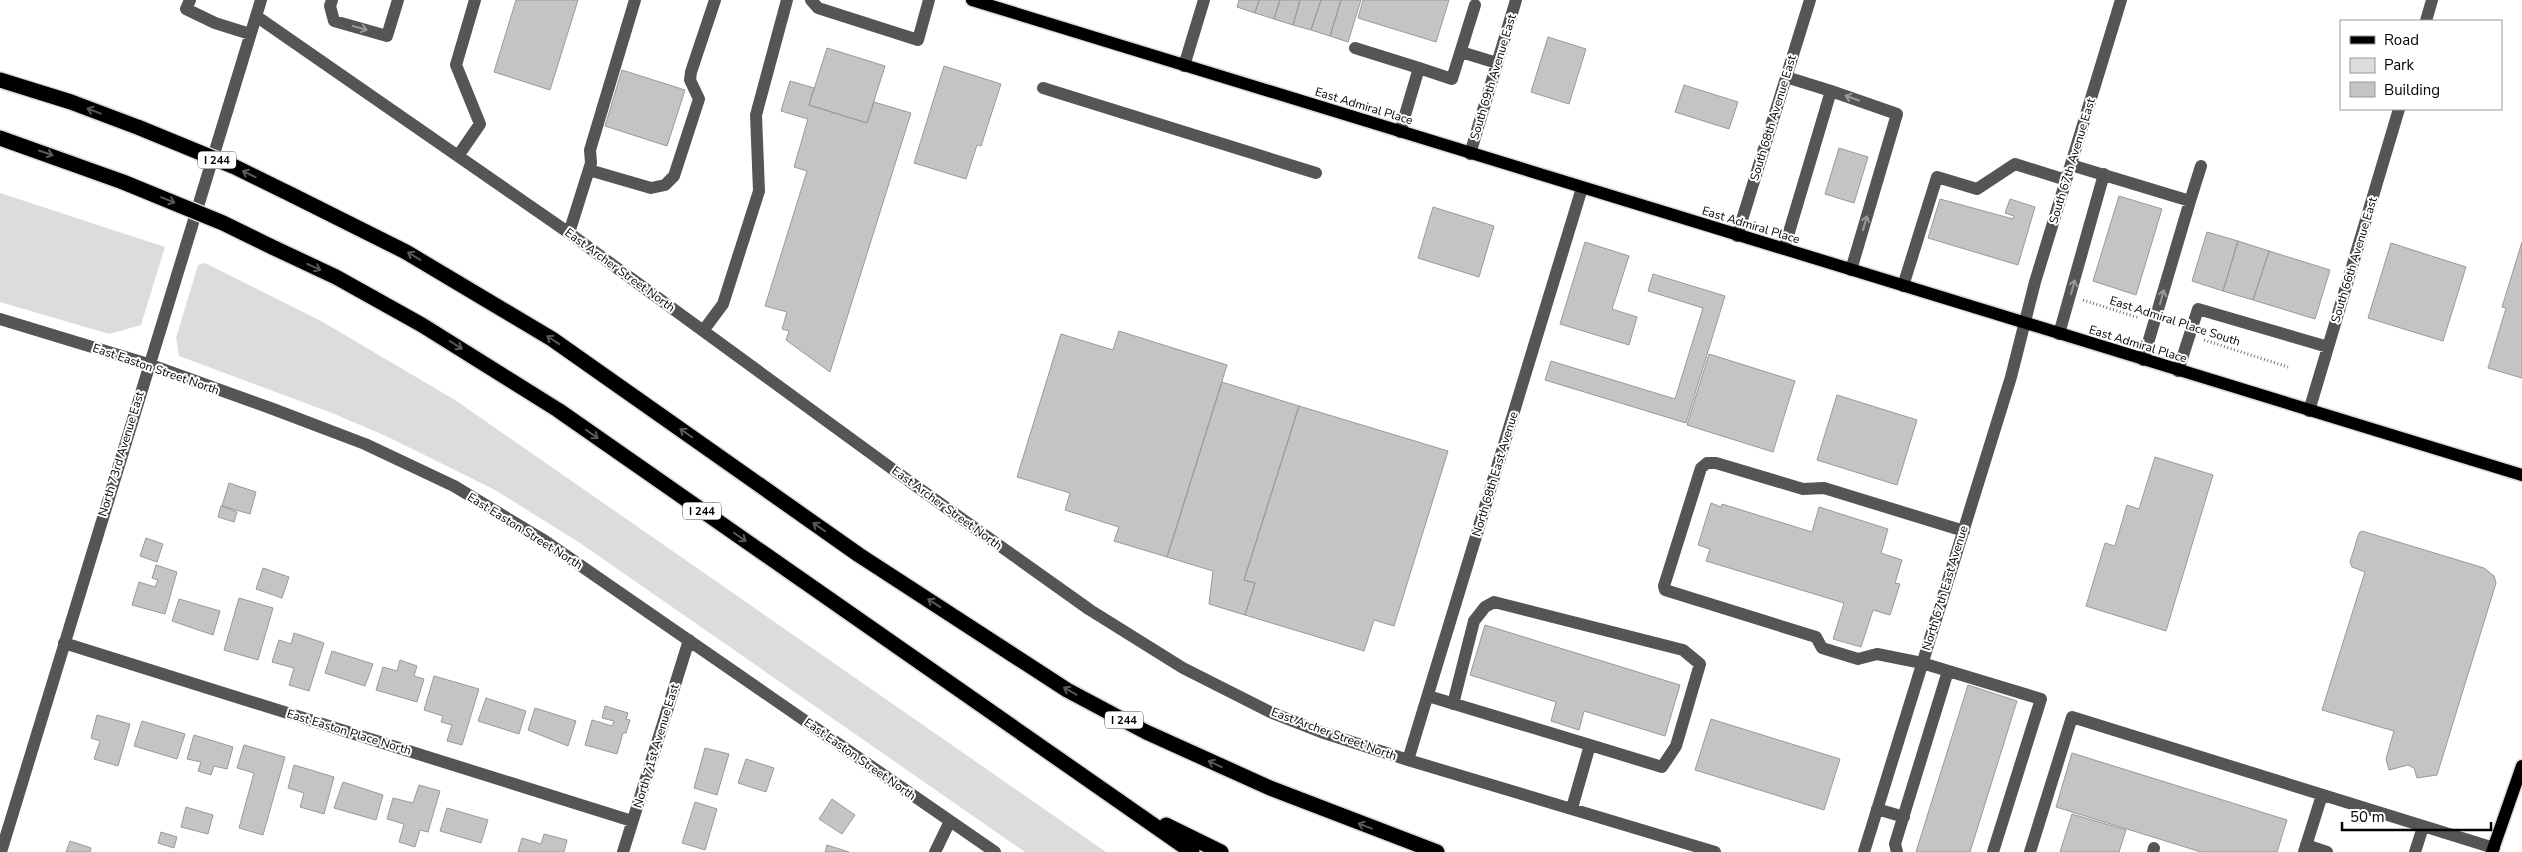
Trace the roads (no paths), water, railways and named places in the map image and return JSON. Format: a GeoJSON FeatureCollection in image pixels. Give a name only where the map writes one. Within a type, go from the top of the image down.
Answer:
{"type":"FeatureCollection","features":[{"type":"Feature","properties":{"kind":"highway","name":"I 244"},"geometry":{"type":"LineString","coordinates":[[0,80],[71,102],[235,167],[406,252],[552,340],[859,555],[1067,690],[1146,732],[1270,788],[1411,844],[1437,852]]}},
{"type":"Feature","properties":{"kind":"highway","name":"I 244"},"geometry":{"type":"LineString","coordinates":[[0,138],[123,182],[223,223],[336,277],[422,324],[558,410],[1192,852]]}},
{"type":"Feature","properties":{"kind":"highway"},"geometry":{"type":"LineString","coordinates":[[1120,802],[1221,852]]}},
{"type":"Feature","properties":{"kind":"highway"},"geometry":{"type":"LineString","coordinates":[[1411,844],[1428,852]]}},
{"type":"Feature","properties":{"kind":"main road","name":"East Admiral Place"},"geometry":{"type":"LineString","coordinates":[[972,0],[2522,475]]}},
{"type":"Feature","properties":{"kind":"main road"},"geometry":{"type":"LineString","coordinates":[[2493,851],[2522,766]]}},
{"type":"Feature","properties":{"kind":"street","name":"North 73rd Avenue East"},"geometry":{"type":"LineString","coordinates":[[1,852],[148,364],[261,0]]}},
{"type":"Feature","properties":{"kind":"street"},"geometry":{"type":"LineString","coordinates":[[332,0],[330,6],[334,21],[387,36],[398,0]]}},
{"type":"Feature","properties":{"kind":"street"},"geometry":{"type":"LineString","coordinates":[[458,156],[480,124],[456,65],[475,0]]}},
{"type":"Feature","properties":{"kind":"street"},"geometry":{"type":"LineString","coordinates":[[569,233],[591,163],[590,150],[635,0]]}},
{"type":"Feature","properties":{"kind":"street"},"geometry":{"type":"LineString","coordinates":[[589,170],[651,188],[665,186],[674,176],[699,99],[690,80],[691,72],[715,0]]}},
{"type":"Feature","properties":{"kind":"street"},"geometry":{"type":"LineString","coordinates":[[703,331],[723,304],[759,191],[756,115],[787,0]]}},
{"type":"Feature","properties":{"kind":"street"},"geometry":{"type":"LineString","coordinates":[[811,0],[818,8],[918,40],[929,0]]}},
{"type":"Feature","properties":{"kind":"street"},"geometry":{"type":"LineString","coordinates":[[1184,66],[1204,0]]}},
{"type":"Feature","properties":{"kind":"street","name":"South 69th Avenue East"},"geometry":{"type":"LineString","coordinates":[[1470,154],[1516,0]]}},
{"type":"Feature","properties":{"kind":"street","name":"South 68th Avenue East"},"geometry":{"type":"LineString","coordinates":[[1738,236],[1810,0]]}},
{"type":"Feature","properties":{"kind":"street","name":"South 67th Avenue East"},"geometry":{"type":"LineString","coordinates":[[2024,323],[2121,0]]}},
{"type":"Feature","properties":{"kind":"street"},"geometry":{"type":"LineString","coordinates":[[2426,20],[2432,0]]}},
{"type":"Feature","properties":{"kind":"street"},"geometry":{"type":"LineString","coordinates":[[185,3],[215,23],[250,34]]}},
{"type":"Feature","properties":{"kind":"street"},"geometry":{"type":"LineString","coordinates":[[1355,48],[1452,79],[1475,5]]}},
{"type":"Feature","properties":{"kind":"street","name":"East Archer Street North"},"geometry":{"type":"LineString","coordinates":[[256,16],[569,233],[913,484],[1133,638],[1184,668],[1270,712],[1408,760],[1715,852]]}},
{"type":"Feature","properties":{"kind":"street"},"geometry":{"type":"LineString","coordinates":[[1461,52],[1497,63]]}},
{"type":"Feature","properties":{"kind":"street"},"geometry":{"type":"LineString","coordinates":[[1400,132],[1419,68]]}},
{"type":"Feature","properties":{"kind":"street"},"geometry":{"type":"LineString","coordinates":[[1786,77],[1897,114],[1851,270]]}},
{"type":"Feature","properties":{"kind":"street"},"geometry":{"type":"LineString","coordinates":[[1043,88],[1316,173]]}},
{"type":"Feature","properties":{"kind":"street"},"geometry":{"type":"LineString","coordinates":[[1784,249],[1831,91]]}},
{"type":"Feature","properties":{"kind":"street","name":"South 66th Avenue East"},"geometry":{"type":"LineString","coordinates":[[2309,411],[2399,110]]}},
{"type":"Feature","properties":{"kind":"street"},"geometry":{"type":"LineString","coordinates":[[1903,286],[1938,176],[1977,189],[2015,164],[2066,180]]}},
{"type":"Feature","properties":{"kind":"street"},"geometry":{"type":"LineString","coordinates":[[2071,165],[2190,201]]}},
{"type":"Feature","properties":{"kind":"street"},"geometry":{"type":"LineString","coordinates":[[2143,360],[2201,166]]}},
{"type":"Feature","properties":{"kind":"street"},"geometry":{"type":"LineString","coordinates":[[2059,334],[2104,174]]}},
{"type":"Feature","properties":{"kind":"street","name":"North 68th East Avenue"},"geometry":{"type":"LineString","coordinates":[[1408,760],[1582,188]]}},
{"type":"Feature","properties":{"kind":"street"},"geometry":{"type":"LineString","coordinates":[[2178,371],[2198,309],[2328,347]]}},
{"type":"Feature","properties":{"kind":"street","name":"East Easton Street North"},"geometry":{"type":"LineString","coordinates":[[0,319],[148,364],[365,444],[454,486],[545,541],[995,852]]}},
{"type":"Feature","properties":{"kind":"street","name":"North 67th East Avenue"},"geometry":{"type":"LineString","coordinates":[[1864,852],[2011,377],[2024,323]]}},
{"type":"Feature","properties":{"kind":"street"},"geometry":{"type":"LineString","coordinates":[[1964,531],[1824,488],[1803,489],[1716,463],[1707,464],[1701,468],[1664,586],[1665,590],[1816,637],[1822,648],[1858,659],[1876,654],[1922,663],[2041,700],[1993,852]]}},
{"type":"Feature","properties":{"kind":"street"},"geometry":{"type":"LineString","coordinates":[[1428,696],[1453,704],[1662,767],[1676,746],[1700,664],[1683,650],[1494,602],[1485,607],[1474,621],[1453,704]]}},
{"type":"Feature","properties":{"kind":"street","name":"North 71st Avenue East"},"geometry":{"type":"LineString","coordinates":[[623,852],[689,640]]}},
{"type":"Feature","properties":{"kind":"street","name":"East Easton Place North"},"geometry":{"type":"LineString","coordinates":[[64,643],[632,821]]}},
{"type":"Feature","properties":{"kind":"street"},"geometry":{"type":"LineString","coordinates":[[1897,852],[1895,844],[1948,671]]}},
{"type":"Feature","properties":{"kind":"street"},"geometry":{"type":"LineString","coordinates":[[2030,852],[2072,717],[2423,827],[2493,851]]}},
{"type":"Feature","properties":{"kind":"street"},"geometry":{"type":"LineString","coordinates":[[1572,808],[1590,745]]}},
{"type":"Feature","properties":{"kind":"street"},"geometry":{"type":"LineString","coordinates":[[2322,795],[2305,849],[2327,852]]}},
{"type":"Feature","properties":{"kind":"street"},"geometry":{"type":"LineString","coordinates":[[1877,809],[1904,817]]}},
{"type":"Feature","properties":{"kind":"street"},"geometry":{"type":"LineString","coordinates":[[935,852],[950,821]]}},
{"type":"Feature","properties":{"kind":"street"},"geometry":{"type":"LineString","coordinates":[[2415,852],[2423,827]]}}]}
